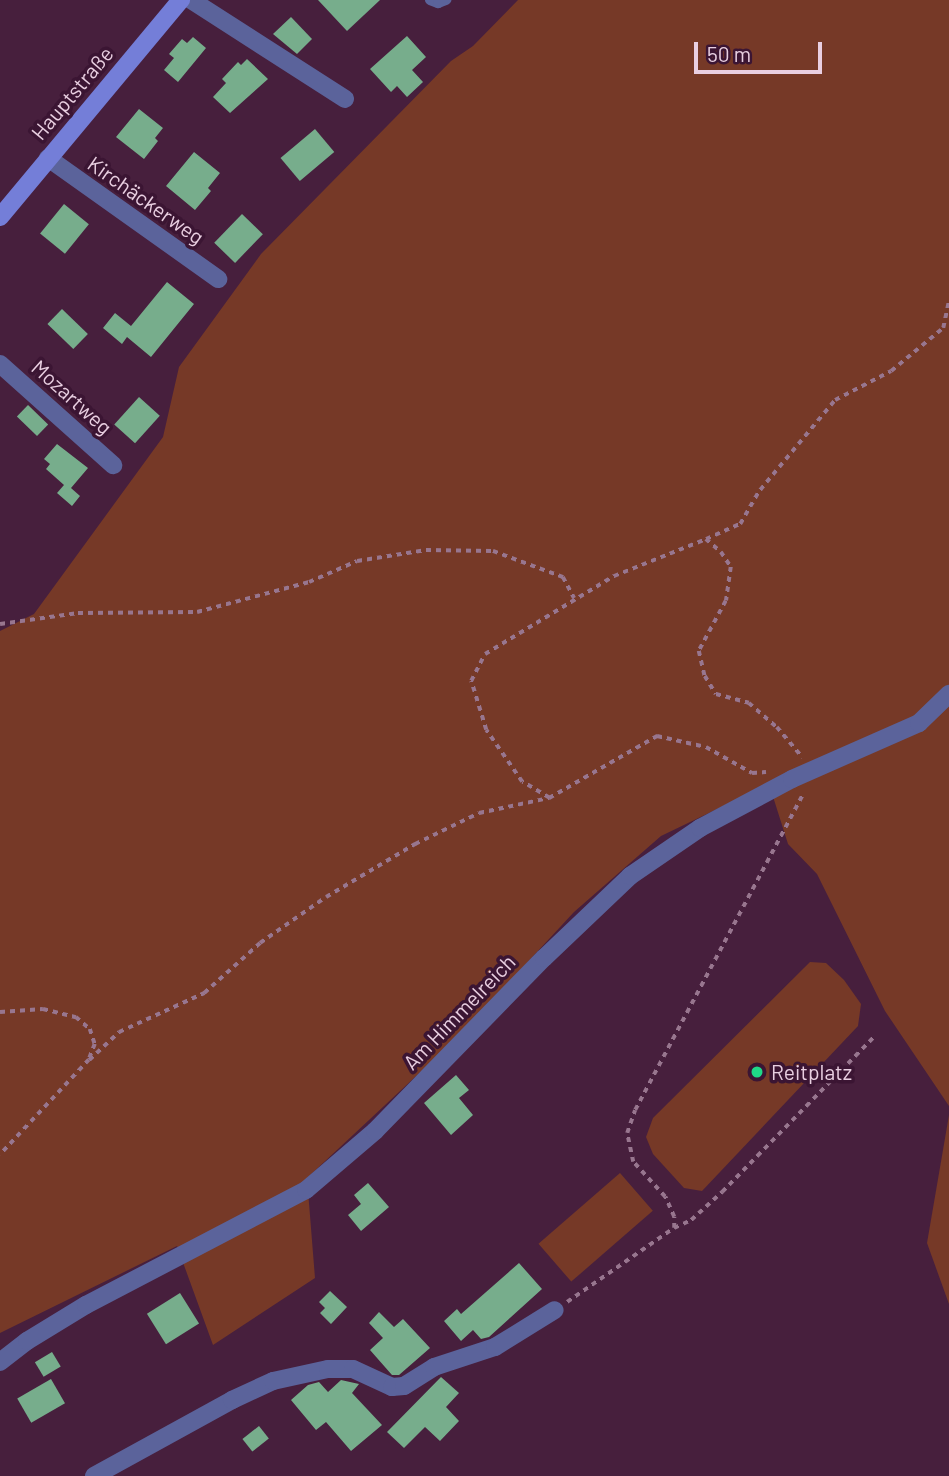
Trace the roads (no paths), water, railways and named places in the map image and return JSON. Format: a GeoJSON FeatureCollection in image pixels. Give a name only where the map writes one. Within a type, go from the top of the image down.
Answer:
{"type":"FeatureCollection","features":[{"type":"Feature","properties":{"kind":"main road","name":"Hauptstraße"},"geometry":{"type":"LineString","coordinates":[[0,217],[181,0]]}},
{"type":"Feature","properties":{"kind":"street"},"geometry":{"type":"LineString","coordinates":[[191,0],[345,99]]}},
{"type":"Feature","properties":{"kind":"street","name":"Kirchäckerweg"},"geometry":{"type":"LineString","coordinates":[[48,158],[218,279]]}},
{"type":"Feature","properties":{"kind":"street","name":"Mozartweg"},"geometry":{"type":"LineString","coordinates":[[0,364],[113,464]]}},
{"type":"Feature","properties":{"kind":"street","name":"Am Himmelreich"},"geometry":{"type":"LineString","coordinates":[[0,1362],[76,1311],[306,1190],[375,1131],[544,958],[630,876],[700,828],[814,770],[919,723],[949,694]]}},
{"type":"Feature","properties":{"kind":"street"},"geometry":{"type":"LineString","coordinates":[[94,1476],[232,1400],[273,1381],[328,1369],[353,1369],[392,1387],[404,1386],[434,1367],[495,1347],[555,1310]]}},
{"type":"Feature","properties":{"kind":"lane"},"geometry":{"type":"LineString","coordinates":[[430,0],[438,3],[446,0]]}},
{"type":"Feature","properties":{"kind":"place","name":"Reitplatz"},"geometry":{"type":"Point","coordinates":[757,1072]}}]}
